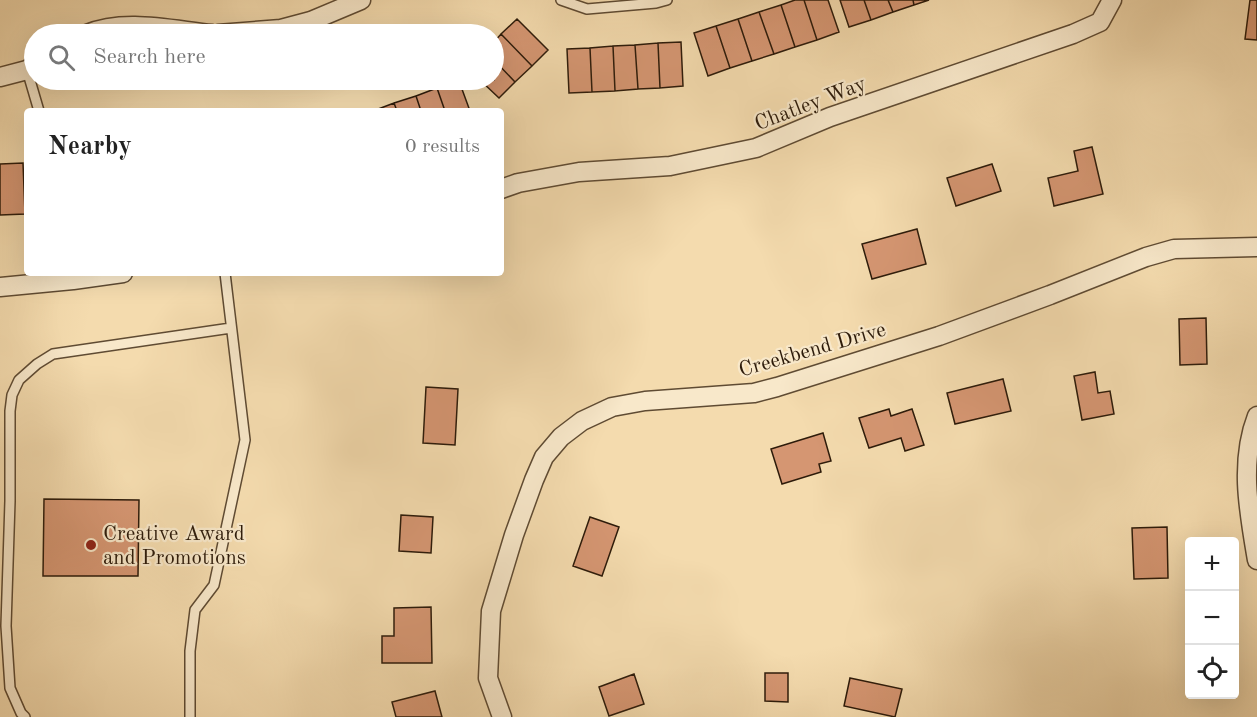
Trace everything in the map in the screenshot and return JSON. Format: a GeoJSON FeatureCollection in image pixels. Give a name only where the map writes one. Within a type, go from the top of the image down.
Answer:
{"type":"FeatureCollection","features":[{"type":"Feature","properties":{"kind":"street"},"geometry":{"type":"LineString","coordinates":[[300,24],[361,0]]}},
{"type":"Feature","properties":{"kind":"street","name":"Chatley Way"},"geometry":{"type":"LineString","coordinates":[[504,188],[518,183],[579,172],[670,166],[756,148],[830,117],[1073,34],[1100,22],[1113,0]]}},
{"type":"Feature","properties":{"kind":"street"},"geometry":{"type":"LineString","coordinates":[[0,77],[24,70]]}},
{"type":"Feature","properties":{"kind":"street","name":"Creekbend Drive"},"geometry":{"type":"LineString","coordinates":[[502,717],[488,678],[491,611],[514,535],[544,457],[561,437],[582,421],[612,407],[645,401],[754,393],[777,387],[939,336],[1050,296],[1146,257],[1174,249],[1257,247]]}},
{"type":"Feature","properties":{"kind":"street"},"geometry":{"type":"LineString","coordinates":[[0,287],[97,276]]}},
{"type":"Feature","properties":{"kind":"street"},"geometry":{"type":"LineString","coordinates":[[1257,416],[1248,451],[1246,481],[1257,560]]}},
{"type":"Feature","properties":{"kind":"lane"},"geometry":{"type":"LineString","coordinates":[[561,0],[587,9],[667,0]]}},
{"type":"Feature","properties":{"kind":"lane"},"geometry":{"type":"LineString","coordinates":[[35,90],[38,108]]}},
{"type":"Feature","properties":{"kind":"lane"},"geometry":{"type":"LineString","coordinates":[[190,717],[190,651],[195,610],[214,585],[245,440],[225,276]]}},
{"type":"Feature","properties":{"kind":"lane"},"geometry":{"type":"LineString","coordinates":[[25,717],[10,688],[6,626],[10,411],[12,395],[19,380],[52,354],[231,328]]}},
{"type":"Feature","properties":{"kind":"building"},"geometry":{"type":"Polygon","coordinates":[[[795,0],[804,0],[817,40],[795,47],[781,5],[795,0]]]}},
{"type":"Feature","properties":{"kind":"building"},"geometry":{"type":"Polygon","coordinates":[[[804,0],[828,0],[839,32],[817,40],[804,0]]]}},
{"type":"Feature","properties":{"kind":"building"},"geometry":{"type":"Polygon","coordinates":[[[840,0],[864,0],[871,20],[849,27],[840,0]]]}},
{"type":"Feature","properties":{"kind":"building"},"geometry":{"type":"Polygon","coordinates":[[[864,0],[888,0],[893,12],[871,20],[864,0]]]}},
{"type":"Feature","properties":{"kind":"building"},"geometry":{"type":"Polygon","coordinates":[[[888,0],[913,0],[914,5],[893,12],[888,0]]]}},
{"type":"Feature","properties":{"kind":"building"},"geometry":{"type":"Polygon","coordinates":[[[913,0],[929,0],[914,5],[913,0]]]}},
{"type":"Feature","properties":{"kind":"building"},"geometry":{"type":"Polygon","coordinates":[[[1250,0],[1257,0],[1257,40],[1245,39],[1250,0]]]}},
{"type":"Feature","properties":{"kind":"building"},"geometry":{"type":"Polygon","coordinates":[[[781,5],[795,47],[774,54],[759,12],[781,5]]]}},
{"type":"Feature","properties":{"kind":"building"},"geometry":{"type":"Polygon","coordinates":[[[759,12],[774,54],[752,61],[738,19],[759,12]]]}},
{"type":"Feature","properties":{"kind":"building"},"geometry":{"type":"Polygon","coordinates":[[[517,19],[548,50],[532,66],[504,37],[504,31],[517,19]]]}},
{"type":"Feature","properties":{"kind":"building"},"geometry":{"type":"Polygon","coordinates":[[[738,19],[752,61],[730,68],[716,26],[738,19]]]}},
{"type":"Feature","properties":{"kind":"building"},"geometry":{"type":"Polygon","coordinates":[[[716,26],[730,68],[708,76],[694,33],[716,26]]]}},
{"type":"Feature","properties":{"kind":"building"},"geometry":{"type":"Polygon","coordinates":[[[504,37],[532,66],[515,82],[504,70],[504,37]]]}},
{"type":"Feature","properties":{"kind":"building"},"geometry":{"type":"Polygon","coordinates":[[[681,42],[683,86],[660,88],[658,43],[681,42]]]}},
{"type":"Feature","properties":{"kind":"building"},"geometry":{"type":"Polygon","coordinates":[[[658,43],[660,88],[638,89],[635,45],[658,43]]]}},
{"type":"Feature","properties":{"kind":"building"},"geometry":{"type":"Polygon","coordinates":[[[635,45],[638,89],[615,91],[613,46],[635,45]]]}},
{"type":"Feature","properties":{"kind":"building"},"geometry":{"type":"Polygon","coordinates":[[[613,46],[615,91],[592,92],[590,48],[613,46]]]}},
{"type":"Feature","properties":{"kind":"building"},"geometry":{"type":"Polygon","coordinates":[[[590,48],[592,92],[569,93],[567,49],[590,48]]]}},
{"type":"Feature","properties":{"kind":"building"},"geometry":{"type":"Polygon","coordinates":[[[504,70],[515,82],[499,98],[491,90],[504,90],[504,70]]]}},
{"type":"Feature","properties":{"kind":"building"},"geometry":{"type":"Polygon","coordinates":[[[438,90],[462,90],[469,108],[444,108],[438,90]]]}},
{"type":"Feature","properties":{"kind":"building"},"geometry":{"type":"Polygon","coordinates":[[[438,90],[444,108],[420,108],[416,96],[438,90]]]}},
{"type":"Feature","properties":{"kind":"building"},"geometry":{"type":"Polygon","coordinates":[[[416,96],[420,108],[396,108],[394,103],[416,96]]]}},
{"type":"Feature","properties":{"kind":"building"},"geometry":{"type":"Polygon","coordinates":[[[394,103],[396,108],[381,108],[394,103]]]}},
{"type":"Feature","properties":{"kind":"building"},"geometry":{"type":"Polygon","coordinates":[[[1092,147],[1103,194],[1054,206],[1048,178],[1078,171],[1074,151],[1092,147]]]}},
{"type":"Feature","properties":{"kind":"building"},"geometry":{"type":"Polygon","coordinates":[[[23,163],[24,214],[0,215],[0,164],[23,163]]]}},
{"type":"Feature","properties":{"kind":"building"},"geometry":{"type":"Polygon","coordinates":[[[992,164],[1001,191],[956,206],[947,178],[992,164]]]}},
{"type":"Feature","properties":{"kind":"building"},"geometry":{"type":"Polygon","coordinates":[[[917,229],[926,264],[872,279],[862,244],[917,229]]]}},
{"type":"Feature","properties":{"kind":"building"},"geometry":{"type":"Polygon","coordinates":[[[1206,318],[1207,364],[1180,365],[1179,319],[1206,318]]]}},
{"type":"Feature","properties":{"kind":"building"},"geometry":{"type":"Polygon","coordinates":[[[1095,372],[1098,393],[1110,391],[1114,414],[1082,420],[1074,376],[1095,372]]]}},
{"type":"Feature","properties":{"kind":"building"},"geometry":{"type":"Polygon","coordinates":[[[1003,379],[1011,411],[955,424],[947,393],[1003,379]]]}},
{"type":"Feature","properties":{"kind":"building"},"geometry":{"type":"Polygon","coordinates":[[[426,387],[458,389],[455,445],[423,443],[426,387]]]}},
{"type":"Feature","properties":{"kind":"building"},"geometry":{"type":"Polygon","coordinates":[[[889,409],[891,416],[912,409],[924,445],[905,451],[901,438],[869,448],[859,418],[889,409]]]}},
{"type":"Feature","properties":{"kind":"building"},"geometry":{"type":"Polygon","coordinates":[[[823,433],[831,461],[819,464],[821,472],[782,484],[771,449],[823,433]]]}},
{"type":"Feature","properties":{"kind":"building"},"geometry":{"type":"Polygon","coordinates":[[[44,499],[139,500],[138,576],[43,576],[44,499]]]}},
{"type":"Feature","properties":{"kind":"building"},"geometry":{"type":"Polygon","coordinates":[[[401,515],[433,517],[431,553],[399,551],[401,515]]]}},
{"type":"Feature","properties":{"kind":"building"},"geometry":{"type":"Polygon","coordinates":[[[590,517],[619,527],[602,576],[573,566],[590,517]]]}},
{"type":"Feature","properties":{"kind":"building"},"geometry":{"type":"Polygon","coordinates":[[[1167,527],[1168,578],[1134,579],[1132,528],[1167,527]]]}},
{"type":"Feature","properties":{"kind":"building"},"geometry":{"type":"Polygon","coordinates":[[[431,607],[432,663],[382,663],[382,636],[394,636],[394,608],[431,607]]]}},
{"type":"Feature","properties":{"kind":"building"},"geometry":{"type":"Polygon","coordinates":[[[765,673],[788,673],[788,702],[765,701],[765,673]]]}},
{"type":"Feature","properties":{"kind":"building"},"geometry":{"type":"Polygon","coordinates":[[[634,674],[644,704],[609,716],[599,687],[634,674]]]}},
{"type":"Feature","properties":{"kind":"building"},"geometry":{"type":"Polygon","coordinates":[[[850,678],[902,689],[895,717],[844,706],[850,678]]]}},
{"type":"Feature","properties":{"kind":"building"},"geometry":{"type":"Polygon","coordinates":[[[435,691],[442,717],[396,717],[392,702],[435,691]]]}},
{"type":"Feature","properties":{"kind":"place","name":"Creative Award and Promotions"},"geometry":{"type":"Point","coordinates":[91,545]}}]}
